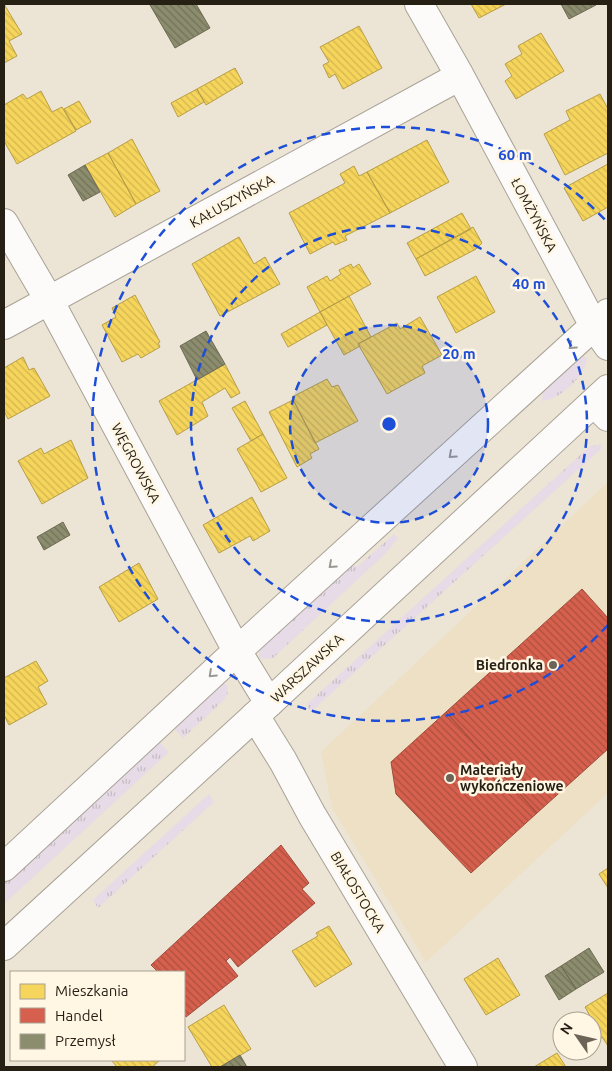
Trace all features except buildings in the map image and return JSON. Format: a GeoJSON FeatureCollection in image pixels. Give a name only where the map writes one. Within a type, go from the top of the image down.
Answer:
{"type":"FeatureCollection","features":[{"type":"Feature","properties":{"kind":"street","name":"ŁOMŻYŃSKA"},"geometry":{"type":"LineString","coordinates":[[419,4],[604,328]]}},
{"type":"Feature","properties":{"kind":"street","name":"KAŁUSZYŃSKA"},"geometry":{"type":"LineString","coordinates":[[4,325],[460,76]]}},
{"type":"Feature","properties":{"kind":"street","name":"WĘGROWSKA"},"geometry":{"type":"LineString","coordinates":[[4,223],[49,300],[237,651],[262,709]]}},
{"type":"Feature","properties":{"kind":"street"},"geometry":{"type":"LineString","coordinates":[[4,867],[237,651],[604,328]]}},
{"type":"Feature","properties":{"kind":"street","name":"WARSZAWSKA"},"geometry":{"type":"LineString","coordinates":[[4,946],[262,709],[603,403]]}},
{"type":"Feature","properties":{"kind":"street","name":"BIAŁOSTOCKA"},"geometry":{"type":"LineString","coordinates":[[262,709],[317,824],[463,1067]]}},
{"type":"Feature","properties":{"kind":"shaded area"},"geometry":{"type":"Polygon","coordinates":[[[608,482],[608,793],[426,962],[332,808],[321,752],[608,482]]]}},
{"type":"Feature","properties":{"kind":"green space"},"geometry":{"type":"Polygon","coordinates":[[[583,355],[587,359],[576,380],[556,397],[542,401],[543,388],[578,356],[583,355]]]}},
{"type":"Feature","properties":{"kind":"green space"},"geometry":{"type":"Polygon","coordinates":[[[601,444],[601,449],[310,711],[307,704],[589,447],[601,444]]]}},
{"type":"Feature","properties":{"kind":"green space"},"geometry":{"type":"Polygon","coordinates":[[[394,534],[398,538],[385,554],[273,658],[259,658],[262,644],[350,563],[357,567],[394,534]]]}},
{"type":"Feature","properties":{"kind":"green space"},"geometry":{"type":"Polygon","coordinates":[[[220,682],[227,685],[228,693],[225,699],[183,738],[173,727],[220,682]]]}},
{"type":"Feature","properties":{"kind":"green space"},"geometry":{"type":"Polygon","coordinates":[[[159,742],[169,752],[4,904],[4,879],[152,743],[159,742]]]}},
{"type":"Feature","properties":{"kind":"green space"},"geometry":{"type":"Polygon","coordinates":[[[209,794],[214,802],[98,908],[94,899],[209,794]]]}},
{"type":"Feature","properties":{"kind":"place","name":"Biedronka"},"geometry":{"type":"Point","coordinates":[553,665]}},
{"type":"Feature","properties":{"kind":"place","name":"Materiały wykończeniowe"},"geometry":{"type":"Point","coordinates":[450,778]}}]}
